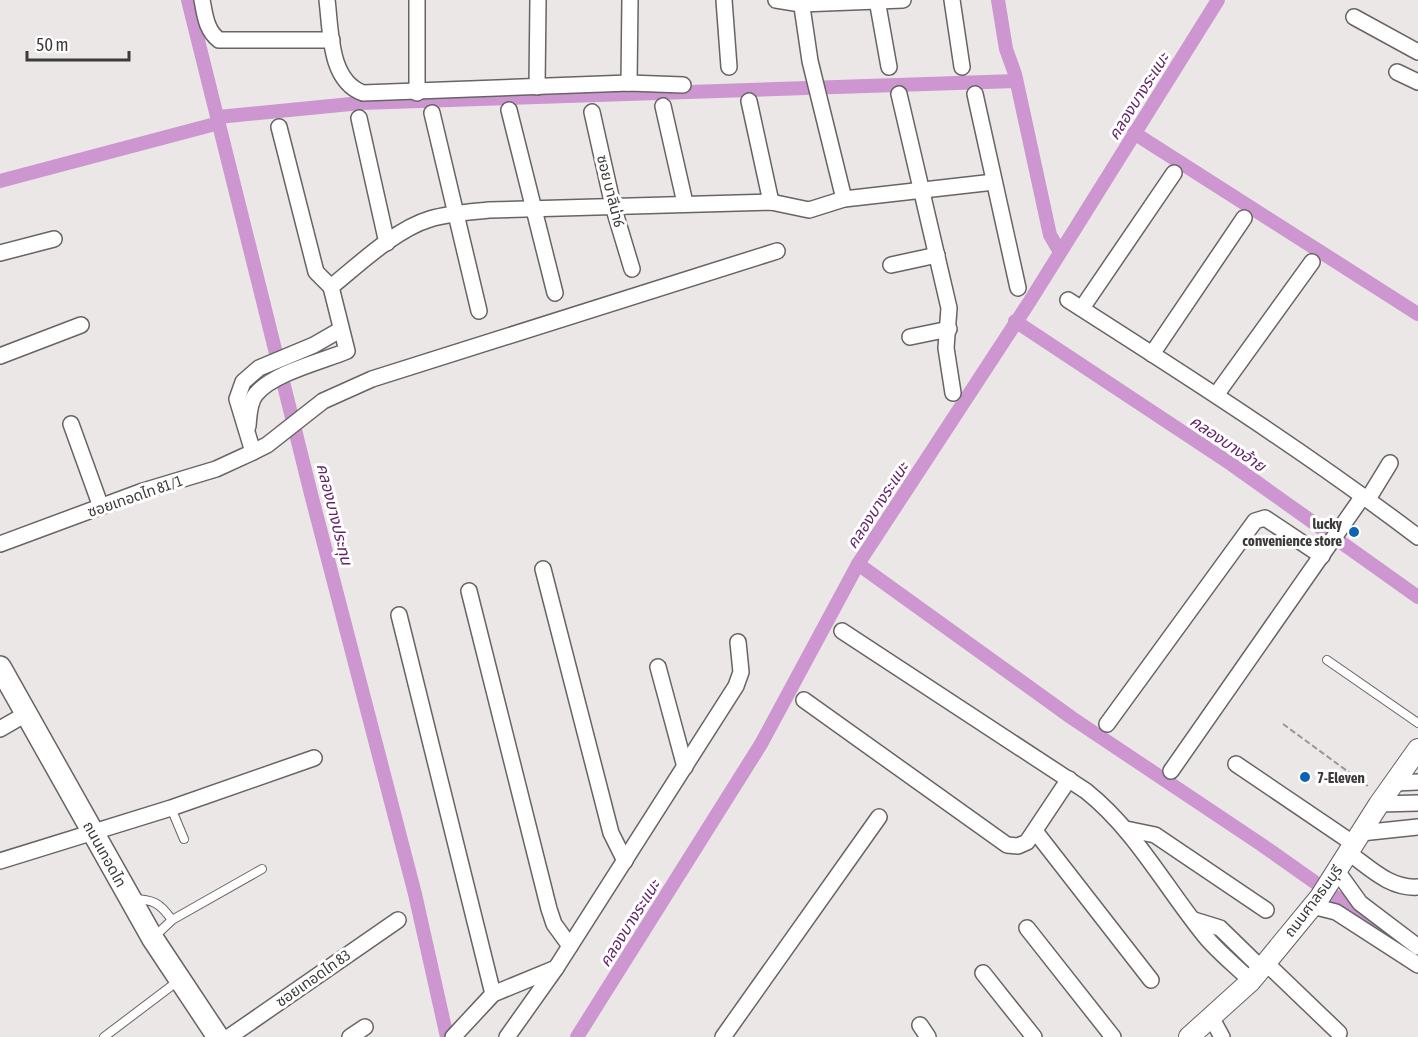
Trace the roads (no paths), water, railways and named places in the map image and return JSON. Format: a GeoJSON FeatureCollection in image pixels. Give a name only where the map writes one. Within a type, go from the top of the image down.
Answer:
{"type":"FeatureCollection","features":[{"type":"Feature","properties":{"kind":"main road","name":"ถนนเทอดไท"},"geometry":{"type":"LineString","coordinates":[[0,667],[153,939],[178,981],[218,1037]]}},
{"type":"Feature","properties":{"kind":"street"},"geometry":{"type":"LineString","coordinates":[[202,0],[211,34],[219,40],[332,40]]}},
{"type":"Feature","properties":{"kind":"street"},"geometry":{"type":"LineString","coordinates":[[327,0],[332,40],[343,78],[352,89],[363,93],[417,93],[628,83],[683,85]]}},
{"type":"Feature","properties":{"kind":"street"},"geometry":{"type":"LineString","coordinates":[[417,0],[417,93]]}},
{"type":"Feature","properties":{"kind":"street"},"geometry":{"type":"LineString","coordinates":[[537,87],[538,0]]}},
{"type":"Feature","properties":{"kind":"street"},"geometry":{"type":"LineString","coordinates":[[628,83],[630,0]]}},
{"type":"Feature","properties":{"kind":"street"},"geometry":{"type":"LineString","coordinates":[[724,0],[729,68]]}},
{"type":"Feature","properties":{"kind":"street"},"geometry":{"type":"LineString","coordinates":[[776,0],[801,2],[903,0]]}},
{"type":"Feature","properties":{"kind":"street"},"geometry":{"type":"LineString","coordinates":[[952,0],[962,67]]}},
{"type":"Feature","properties":{"kind":"street"},"geometry":{"type":"LineString","coordinates":[[877,1],[889,67]]}},
{"type":"Feature","properties":{"kind":"street"},"geometry":{"type":"LineString","coordinates":[[801,2],[810,61],[844,199]]}},
{"type":"Feature","properties":{"kind":"street"},"geometry":{"type":"LineString","coordinates":[[1354,17],[1418,52]]}},
{"type":"Feature","properties":{"kind":"street"},"geometry":{"type":"LineString","coordinates":[[1397,72],[1418,82]]}},
{"type":"Feature","properties":{"kind":"street"},"geometry":{"type":"LineString","coordinates":[[900,94],[949,308],[946,359],[953,393]]}},
{"type":"Feature","properties":{"kind":"street"},"geometry":{"type":"LineString","coordinates":[[975,94],[1018,288]]}},
{"type":"Feature","properties":{"kind":"street"},"geometry":{"type":"LineString","coordinates":[[749,101],[771,202]]}},
{"type":"Feature","properties":{"kind":"street"},"geometry":{"type":"LineString","coordinates":[[663,106],[685,203]]}},
{"type":"Feature","properties":{"kind":"street"},"geometry":{"type":"LineString","coordinates":[[509,110],[555,294]]}},
{"type":"Feature","properties":{"kind":"street","name":"ซอย บาลีน่า6"},"geometry":{"type":"LineString","coordinates":[[592,112],[613,206],[632,269]]}},
{"type":"Feature","properties":{"kind":"street"},"geometry":{"type":"LineString","coordinates":[[432,113],[479,310]]}},
{"type":"Feature","properties":{"kind":"street"},"geometry":{"type":"LineString","coordinates":[[359,118],[387,243]]}},
{"type":"Feature","properties":{"kind":"street"},"geometry":{"type":"LineString","coordinates":[[246,436],[251,404],[256,393],[299,368],[347,351],[331,287],[316,272],[279,127]]}},
{"type":"Feature","properties":{"kind":"street"},"geometry":{"type":"LineString","coordinates":[[1082,308],[1174,173]]}},
{"type":"Feature","properties":{"kind":"street"},"geometry":{"type":"LineString","coordinates":[[331,287],[414,225],[456,213],[685,203],[771,202],[809,210],[844,199],[994,182]]}},
{"type":"Feature","properties":{"kind":"street"},"geometry":{"type":"LineString","coordinates":[[1152,354],[1244,218]]}},
{"type":"Feature","properties":{"kind":"street"},"geometry":{"type":"LineString","coordinates":[[0,253],[54,238]]}},
{"type":"Feature","properties":{"kind":"street","name":"ซอยเทอดไท 81/1"},"geometry":{"type":"LineString","coordinates":[[0,544],[101,507],[216,469],[267,445],[323,401],[372,379],[777,251]]}},
{"type":"Feature","properties":{"kind":"street"},"geometry":{"type":"LineString","coordinates":[[891,265],[937,255]]}},
{"type":"Feature","properties":{"kind":"street"},"geometry":{"type":"LineString","coordinates":[[1216,395],[1312,262]]}},
{"type":"Feature","properties":{"kind":"street"},"geometry":{"type":"LineString","coordinates":[[1068,300],[1216,395],[1365,497],[1418,537]]}},
{"type":"Feature","properties":{"kind":"street"},"geometry":{"type":"LineString","coordinates":[[0,356],[81,325]]}},
{"type":"Feature","properties":{"kind":"street"},"geometry":{"type":"LineString","coordinates":[[910,337],[949,329]]}},
{"type":"Feature","properties":{"kind":"street"},"geometry":{"type":"LineString","coordinates":[[253,452],[246,436],[237,399],[243,382],[259,368],[314,345],[340,330]]}},
{"type":"Feature","properties":{"kind":"street"},"geometry":{"type":"LineString","coordinates":[[314,345],[319,362]]}},
{"type":"Feature","properties":{"kind":"street"},"geometry":{"type":"LineString","coordinates":[[71,424],[101,507]]}},
{"type":"Feature","properties":{"kind":"street"},"geometry":{"type":"LineString","coordinates":[[1171,771],[1390,463]]}},
{"type":"Feature","properties":{"kind":"street"},"geometry":{"type":"LineString","coordinates":[[1107,724],[1255,521],[1265,518],[1322,556]]}},
{"type":"Feature","properties":{"kind":"street"},"geometry":{"type":"LineString","coordinates":[[543,569],[611,833],[625,861]]}},
{"type":"Feature","properties":{"kind":"street"},"geometry":{"type":"LineString","coordinates":[[469,591],[551,917],[570,946]]}},
{"type":"Feature","properties":{"kind":"street"},"geometry":{"type":"LineString","coordinates":[[399,615],[493,994]]}},
{"type":"Feature","properties":{"kind":"street"},"geometry":{"type":"LineString","coordinates":[[842,631],[1069,779],[1108,808],[1205,936],[1259,971],[1339,1033]]}},
{"type":"Feature","properties":{"kind":"street"},"geometry":{"type":"LineString","coordinates":[[507,1037],[556,968],[741,678],[738,642]]}},
{"type":"Feature","properties":{"kind":"street"},"geometry":{"type":"LineString","coordinates":[[658,667],[685,767]]}},
{"type":"Feature","properties":{"kind":"street"},"geometry":{"type":"LineString","coordinates":[[804,700],[1007,845],[1018,846],[1027,842],[1069,779]]}},
{"type":"Feature","properties":{"kind":"street"},"geometry":{"type":"LineString","coordinates":[[0,729],[26,714]]}},
{"type":"Feature","properties":{"kind":"street","name":"ถนนศาลธนบุรี"},"geometry":{"type":"LineString","coordinates":[[1189,1037],[1259,971],[1324,889],[1418,749]]}},
{"type":"Feature","properties":{"kind":"street"},"geometry":{"type":"LineString","coordinates":[[0,861],[171,808],[314,758]]}},
{"type":"Feature","properties":{"kind":"street"},"geometry":{"type":"LineString","coordinates":[[1236,764],[1355,843],[1389,882],[1407,888],[1418,887]]}},
{"type":"Feature","properties":{"kind":"street"},"geometry":{"type":"LineString","coordinates":[[1386,795],[1418,782]]}},
{"type":"Feature","properties":{"kind":"street"},"geometry":{"type":"LineString","coordinates":[[1386,795],[1418,803]]}},
{"type":"Feature","properties":{"kind":"street"},"geometry":{"type":"LineString","coordinates":[[723,1037],[879,817]]}},
{"type":"Feature","properties":{"kind":"street"},"geometry":{"type":"LineString","coordinates":[[1355,843],[1418,827]]}},
{"type":"Feature","properties":{"kind":"street"},"geometry":{"type":"LineString","coordinates":[[1126,829],[1155,835],[1266,910]]}},
{"type":"Feature","properties":{"kind":"street"},"geometry":{"type":"LineString","coordinates":[[1035,831],[1151,980]]}},
{"type":"Feature","properties":{"kind":"street"},"geometry":{"type":"LineString","coordinates":[[1324,889],[1360,903],[1418,947]]}},
{"type":"Feature","properties":{"kind":"street"},"geometry":{"type":"LineString","coordinates":[[1324,889],[1336,912],[1418,965]]}},
{"type":"Feature","properties":{"kind":"street","name":"ซอยเทอดไท 83"},"geometry":{"type":"LineString","coordinates":[[229,1037],[398,920]]}},
{"type":"Feature","properties":{"kind":"street"},"geometry":{"type":"LineString","coordinates":[[1027,928],[1113,1037]]}},
{"type":"Feature","properties":{"kind":"street"},"geometry":{"type":"LineString","coordinates":[[453,1037],[468,1018],[493,994],[556,968]]}},
{"type":"Feature","properties":{"kind":"street"},"geometry":{"type":"LineString","coordinates":[[983,973],[1032,1036]]}},
{"type":"Feature","properties":{"kind":"street"},"geometry":{"type":"LineString","coordinates":[[1211,1017],[1222,1037]]}},
{"type":"Feature","properties":{"kind":"street"},"geometry":{"type":"LineString","coordinates":[[350,1037],[365,1027]]}},
{"type":"Feature","properties":{"kind":"lane"},"geometry":{"type":"LineString","coordinates":[[1327,660],[1418,723]]}},
{"type":"Feature","properties":{"kind":"lane"},"geometry":{"type":"LineString","coordinates":[[171,808],[184,840]]}},
{"type":"Feature","properties":{"kind":"lane"},"geometry":{"type":"LineString","coordinates":[[153,939],[172,920],[262,869]]}},
{"type":"Feature","properties":{"kind":"lane"},"geometry":{"type":"LineString","coordinates":[[131,899],[151,899],[157,902],[172,920]]}},
{"type":"Feature","properties":{"kind":"lane"},"geometry":{"type":"LineString","coordinates":[[104,1037],[178,981]]}},
{"type":"Feature","properties":{"kind":"waterway","name":"คลองบางประทุน"},"geometry":{"type":"LineString","coordinates":[[188,0],[311,494],[415,894],[447,1037]]}},
{"type":"Feature","properties":{"kind":"waterway"},"geometry":{"type":"LineString","coordinates":[[998,0],[1006,49],[1015,74],[1050,235],[1060,252]]}},
{"type":"Feature","properties":{"kind":"waterway","name":"คลองบางระแนะ"},"geometry":{"type":"LineString","coordinates":[[577,1037],[761,744],[858,564],[1030,301],[1218,0]]}},
{"type":"Feature","properties":{"kind":"waterway"},"geometry":{"type":"LineString","coordinates":[[218,117],[361,103],[1016,81]]}},
{"type":"Feature","properties":{"kind":"waterway"},"geometry":{"type":"LineString","coordinates":[[0,181],[219,123]]}},
{"type":"Feature","properties":{"kind":"waterway"},"geometry":{"type":"LineString","coordinates":[[1134,133],[1418,314]]}},
{"type":"Feature","properties":{"kind":"waterway","name":"คลองบางอ้าย"},"geometry":{"type":"LineString","coordinates":[[1015,321],[1231,464],[1418,597]]}},
{"type":"Feature","properties":{"kind":"waterway"},"geometry":{"type":"LineString","coordinates":[[858,564],[1072,718],[1262,845],[1418,955]]}},
{"type":"Feature","properties":{"kind":"place","name":"lucky convenience store"},"geometry":{"type":"Point","coordinates":[1354,532]}},
{"type":"Feature","properties":{"kind":"place","name":"7-Eleven"},"geometry":{"type":"Point","coordinates":[1305,777]}}]}
